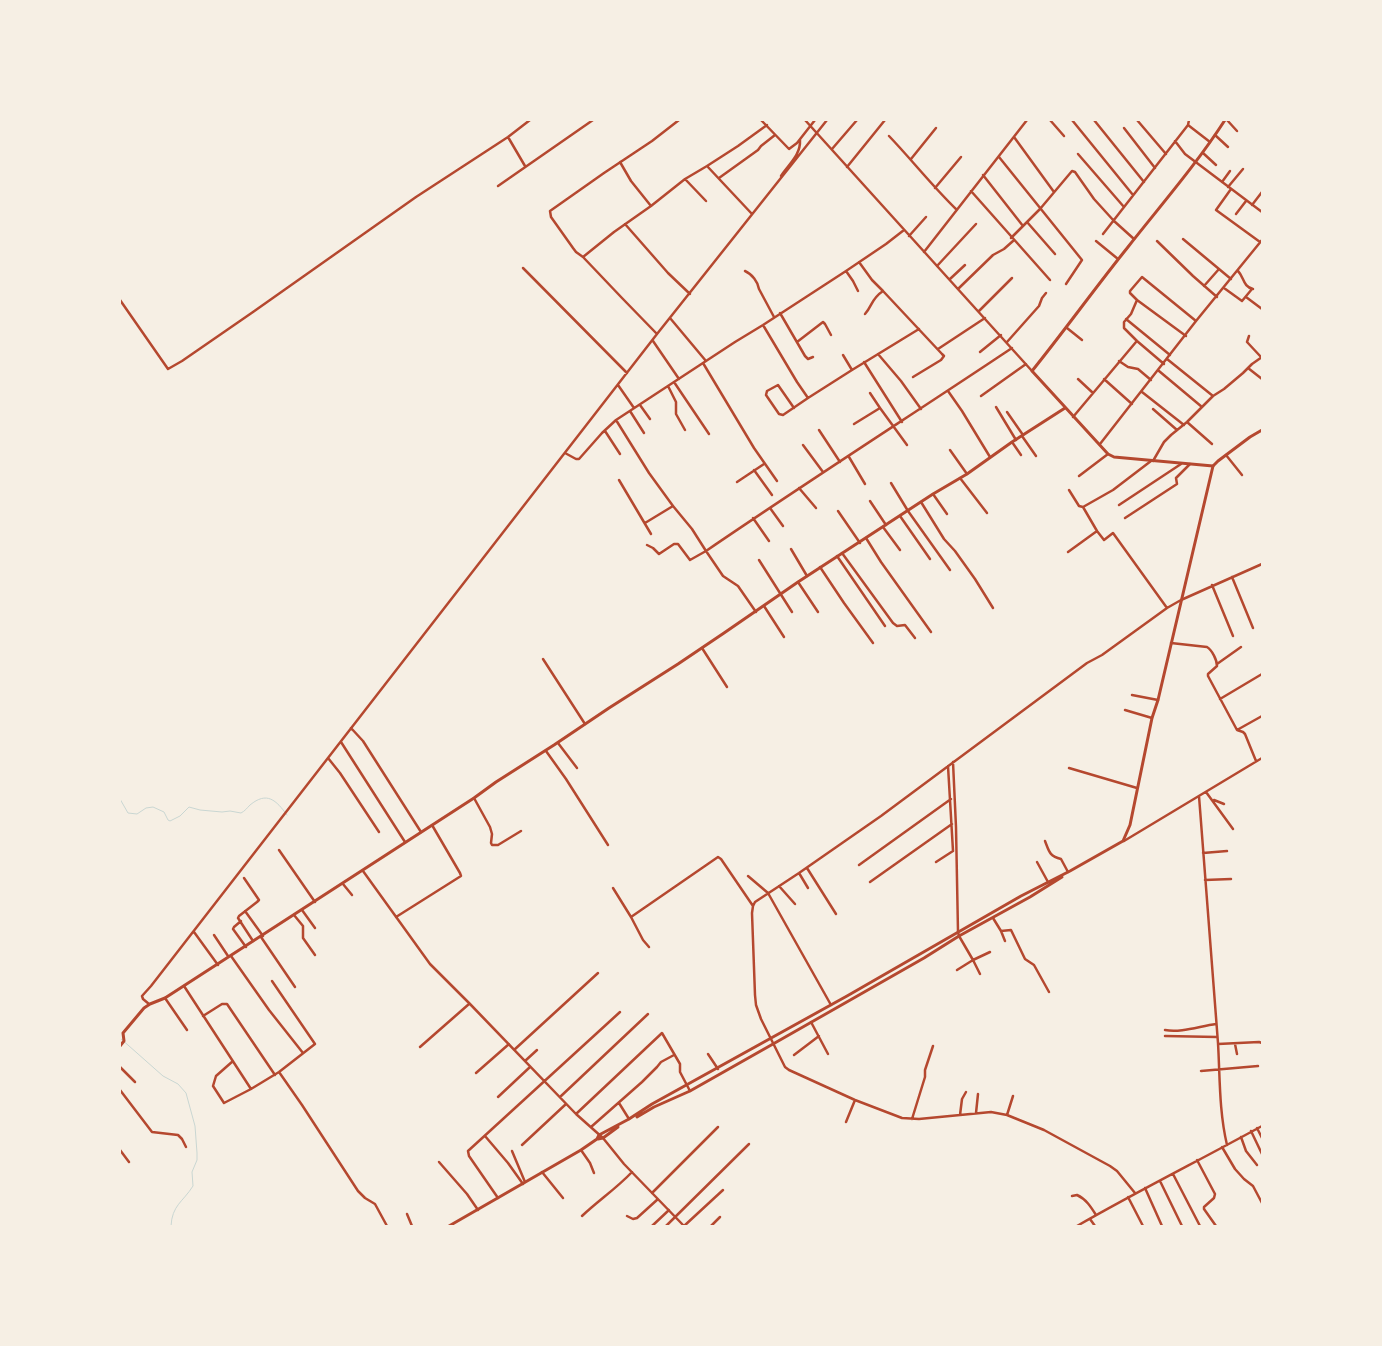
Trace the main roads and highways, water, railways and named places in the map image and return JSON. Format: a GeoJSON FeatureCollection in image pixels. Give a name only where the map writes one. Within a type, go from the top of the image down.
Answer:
{"type":"FeatureCollection","features":[{"type":"Feature","properties":{"kind":"main road"},"geometry":{"type":"LineString","coordinates":[[1212,466],[1114,457],[1108,454],[1032,371],[1203,153],[1226,120]]}},
{"type":"Feature","properties":{"kind":"main road"},"geometry":{"type":"LineString","coordinates":[[120,1046],[124,1041],[123,1033],[144,1008],[165,998],[218,965],[363,871],[702,648],[807,576],[967,474],[1065,408]]}},
{"type":"Feature","properties":{"kind":"main road"},"geometry":{"type":"LineString","coordinates":[[600,1137],[958,932],[1123,841],[1130,826],[1152,718],[1158,700],[1212,466],[1262,430]]}},
{"type":"Feature","properties":{"kind":"main road"},"geometry":{"type":"LineString","coordinates":[[449,1226],[581,1150],[629,1119],[653,1106],[690,1091],[924,958],[1068,872]]}},
{"type":"Feature","properties":{"kind":"waterway"},"geometry":{"type":"LineString","coordinates":[[120,799],[128,813],[137,814],[146,808],[153,807],[164,812],[170,821],[180,816],[189,807],[200,810],[241,813],[256,801],[266,798],[279,805],[287,815]]}},
{"type":"Feature","properties":{"kind":"waterway"},"geometry":{"type":"LineString","coordinates":[[120,1038],[163,1076],[178,1084],[186,1093],[195,1126],[197,1160],[192,1172],[193,1186],[173,1213],[171,1226]]}}]}
